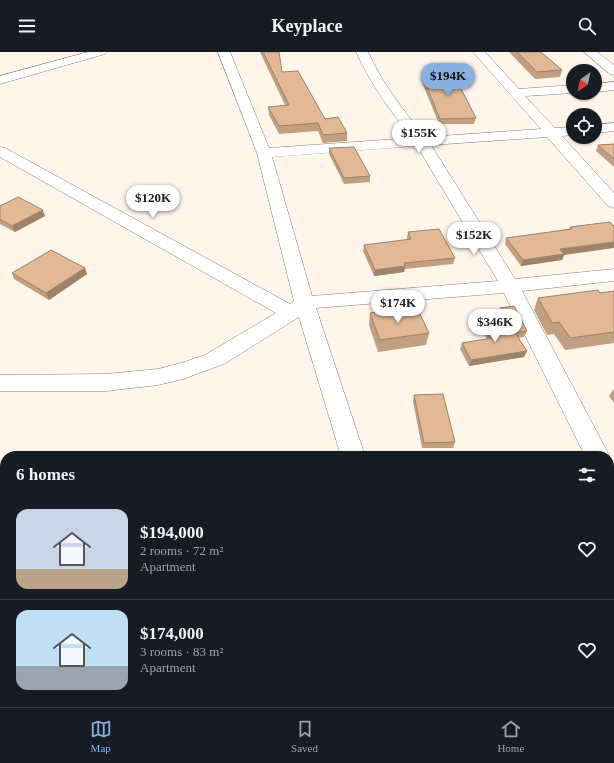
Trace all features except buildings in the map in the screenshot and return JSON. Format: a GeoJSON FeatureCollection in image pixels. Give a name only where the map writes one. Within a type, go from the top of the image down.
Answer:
{"type":"FeatureCollection","features":[{"type":"Feature","properties":{"kind":"street"},"geometry":{"type":"LineString","coordinates":[[0,80],[101,52]]}},
{"type":"Feature","properties":{"kind":"street"},"geometry":{"type":"LineString","coordinates":[[224,52],[264,153],[298,308],[351,451]]}},
{"type":"Feature","properties":{"kind":"street"},"geometry":{"type":"LineString","coordinates":[[362,52],[371,71],[391,103],[421,141],[510,286],[594,451]]}},
{"type":"Feature","properties":{"kind":"street"},"geometry":{"type":"LineString","coordinates":[[479,52],[553,132],[614,202]]}},
{"type":"Feature","properties":{"kind":"street"},"geometry":{"type":"LineString","coordinates":[[590,52],[614,71]]}},
{"type":"Feature","properties":{"kind":"street"},"geometry":{"type":"LineString","coordinates":[[602,87],[614,86]]}},
{"type":"Feature","properties":{"kind":"street"},"geometry":{"type":"LineString","coordinates":[[516,93],[566,89]]}},
{"type":"Feature","properties":{"kind":"street"},"geometry":{"type":"LineString","coordinates":[[602,128],[614,127]]}},
{"type":"Feature","properties":{"kind":"street"},"geometry":{"type":"LineString","coordinates":[[264,153],[566,131]]}},
{"type":"Feature","properties":{"kind":"street"},"geometry":{"type":"LineString","coordinates":[[0,151],[298,308]]}},
{"type":"Feature","properties":{"kind":"street"},"geometry":{"type":"LineString","coordinates":[[0,383],[82,383],[128,381],[165,375],[209,362],[298,308],[614,275]]}}]}
